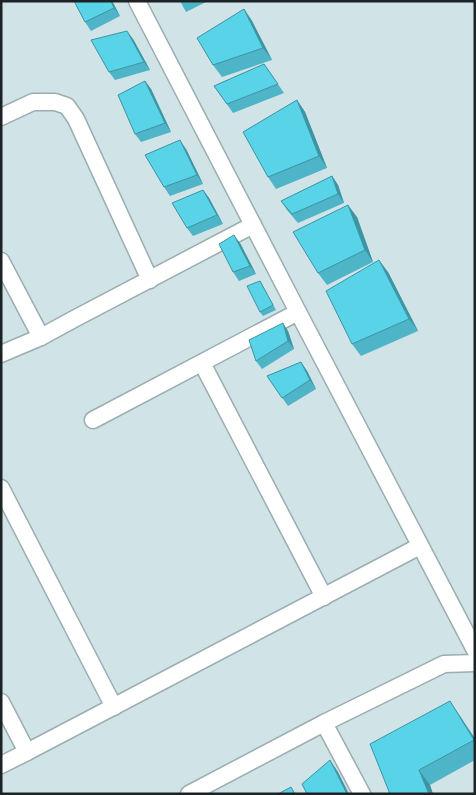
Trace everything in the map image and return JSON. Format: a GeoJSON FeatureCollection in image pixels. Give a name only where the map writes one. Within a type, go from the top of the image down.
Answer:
{"type":"FeatureCollection","features":[{"type":"Feature","properties":{"kind":"street"},"geometry":{"type":"LineString","coordinates":[[137,1],[475,650]]}},
{"type":"Feature","properties":{"kind":"street"},"geometry":{"type":"LineString","coordinates":[[1,117],[33,102],[55,102],[67,106],[76,119],[150,280]]}},
{"type":"Feature","properties":{"kind":"street"},"geometry":{"type":"LineString","coordinates":[[1,354],[41,337],[254,225]]}},
{"type":"Feature","properties":{"kind":"street"},"geometry":{"type":"LineString","coordinates":[[1,261],[41,337]]}},
{"type":"Feature","properties":{"kind":"street"},"geometry":{"type":"LineString","coordinates":[[93,420],[298,312]]}},
{"type":"Feature","properties":{"kind":"street"},"geometry":{"type":"LineString","coordinates":[[202,363],[324,597]]}},
{"type":"Feature","properties":{"kind":"street"},"geometry":{"type":"LineString","coordinates":[[1,488],[114,707]]}},
{"type":"Feature","properties":{"kind":"street"},"geometry":{"type":"LineString","coordinates":[[1,765],[420,546]]}},
{"type":"Feature","properties":{"kind":"street"},"geometry":{"type":"LineString","coordinates":[[189,794],[324,723],[444,664],[475,662]]}},
{"type":"Feature","properties":{"kind":"street"},"geometry":{"type":"LineString","coordinates":[[1,702],[27,752]]}},
{"type":"Feature","properties":{"kind":"street"},"geometry":{"type":"LineString","coordinates":[[324,723],[362,794]]}},
{"type":"Feature","properties":{"kind":"building"},"geometry":{"type":"Polygon","coordinates":[[[74,1],[111,1],[114,8],[85,22],[74,1]]]}},
{"type":"Feature","properties":{"kind":"building"},"geometry":{"type":"Polygon","coordinates":[[[244,9],[263,48],[213,65],[197,38],[244,9]]]}},
{"type":"Feature","properties":{"kind":"building"},"geometry":{"type":"Polygon","coordinates":[[[127,31],[144,62],[109,72],[91,40],[127,31]]]}},
{"type":"Feature","properties":{"kind":"building"},"geometry":{"type":"Polygon","coordinates":[[[264,64],[278,84],[227,104],[214,86],[264,64]]]}},
{"type":"Feature","properties":{"kind":"building"},"geometry":{"type":"Polygon","coordinates":[[[145,81],[165,123],[135,134],[118,95],[145,81]]]}},
{"type":"Feature","properties":{"kind":"building"},"geometry":{"type":"Polygon","coordinates":[[[297,100],[319,156],[268,177],[243,132],[297,100]]]}},
{"type":"Feature","properties":{"kind":"building"},"geometry":{"type":"Polygon","coordinates":[[[180,140],[197,175],[164,187],[145,155],[180,140]]]}},
{"type":"Feature","properties":{"kind":"building"},"geometry":{"type":"Polygon","coordinates":[[[332,176],[338,194],[292,214],[281,201],[332,176]]]}},
{"type":"Feature","properties":{"kind":"building"},"geometry":{"type":"Polygon","coordinates":[[[203,190],[217,215],[187,228],[172,203],[203,190]]]}},
{"type":"Feature","properties":{"kind":"building"},"geometry":{"type":"Polygon","coordinates":[[[348,205],[365,250],[318,273],[293,232],[348,205]]]}},
{"type":"Feature","properties":{"kind":"building"},"geometry":{"type":"Polygon","coordinates":[[[234,235],[250,266],[233,272],[219,244],[234,235]]]}},
{"type":"Feature","properties":{"kind":"building"},"geometry":{"type":"Polygon","coordinates":[[[379,260],[409,319],[352,344],[326,291],[379,260]]]}},
{"type":"Feature","properties":{"kind":"building"},"geometry":{"type":"Polygon","coordinates":[[[260,281],[273,305],[260,312],[247,286],[260,281]]]}},
{"type":"Feature","properties":{"kind":"building"},"geometry":{"type":"Polygon","coordinates":[[[283,323],[288,341],[256,361],[249,340],[283,323]]]}},
{"type":"Feature","properties":{"kind":"building"},"geometry":{"type":"Polygon","coordinates":[[[301,362],[310,380],[282,398],[267,376],[301,362]]]}},
{"type":"Feature","properties":{"kind":"building"},"geometry":{"type":"Polygon","coordinates":[[[450,701],[474,740],[419,770],[429,794],[390,794],[370,744],[450,701]]]}},
{"type":"Feature","properties":{"kind":"building"},"geometry":{"type":"Polygon","coordinates":[[[330,760],[347,794],[307,794],[302,784],[330,760]]]}},
{"type":"Feature","properties":{"kind":"building"},"geometry":{"type":"Polygon","coordinates":[[[291,787],[295,794],[278,794],[291,787]]]}}]}
